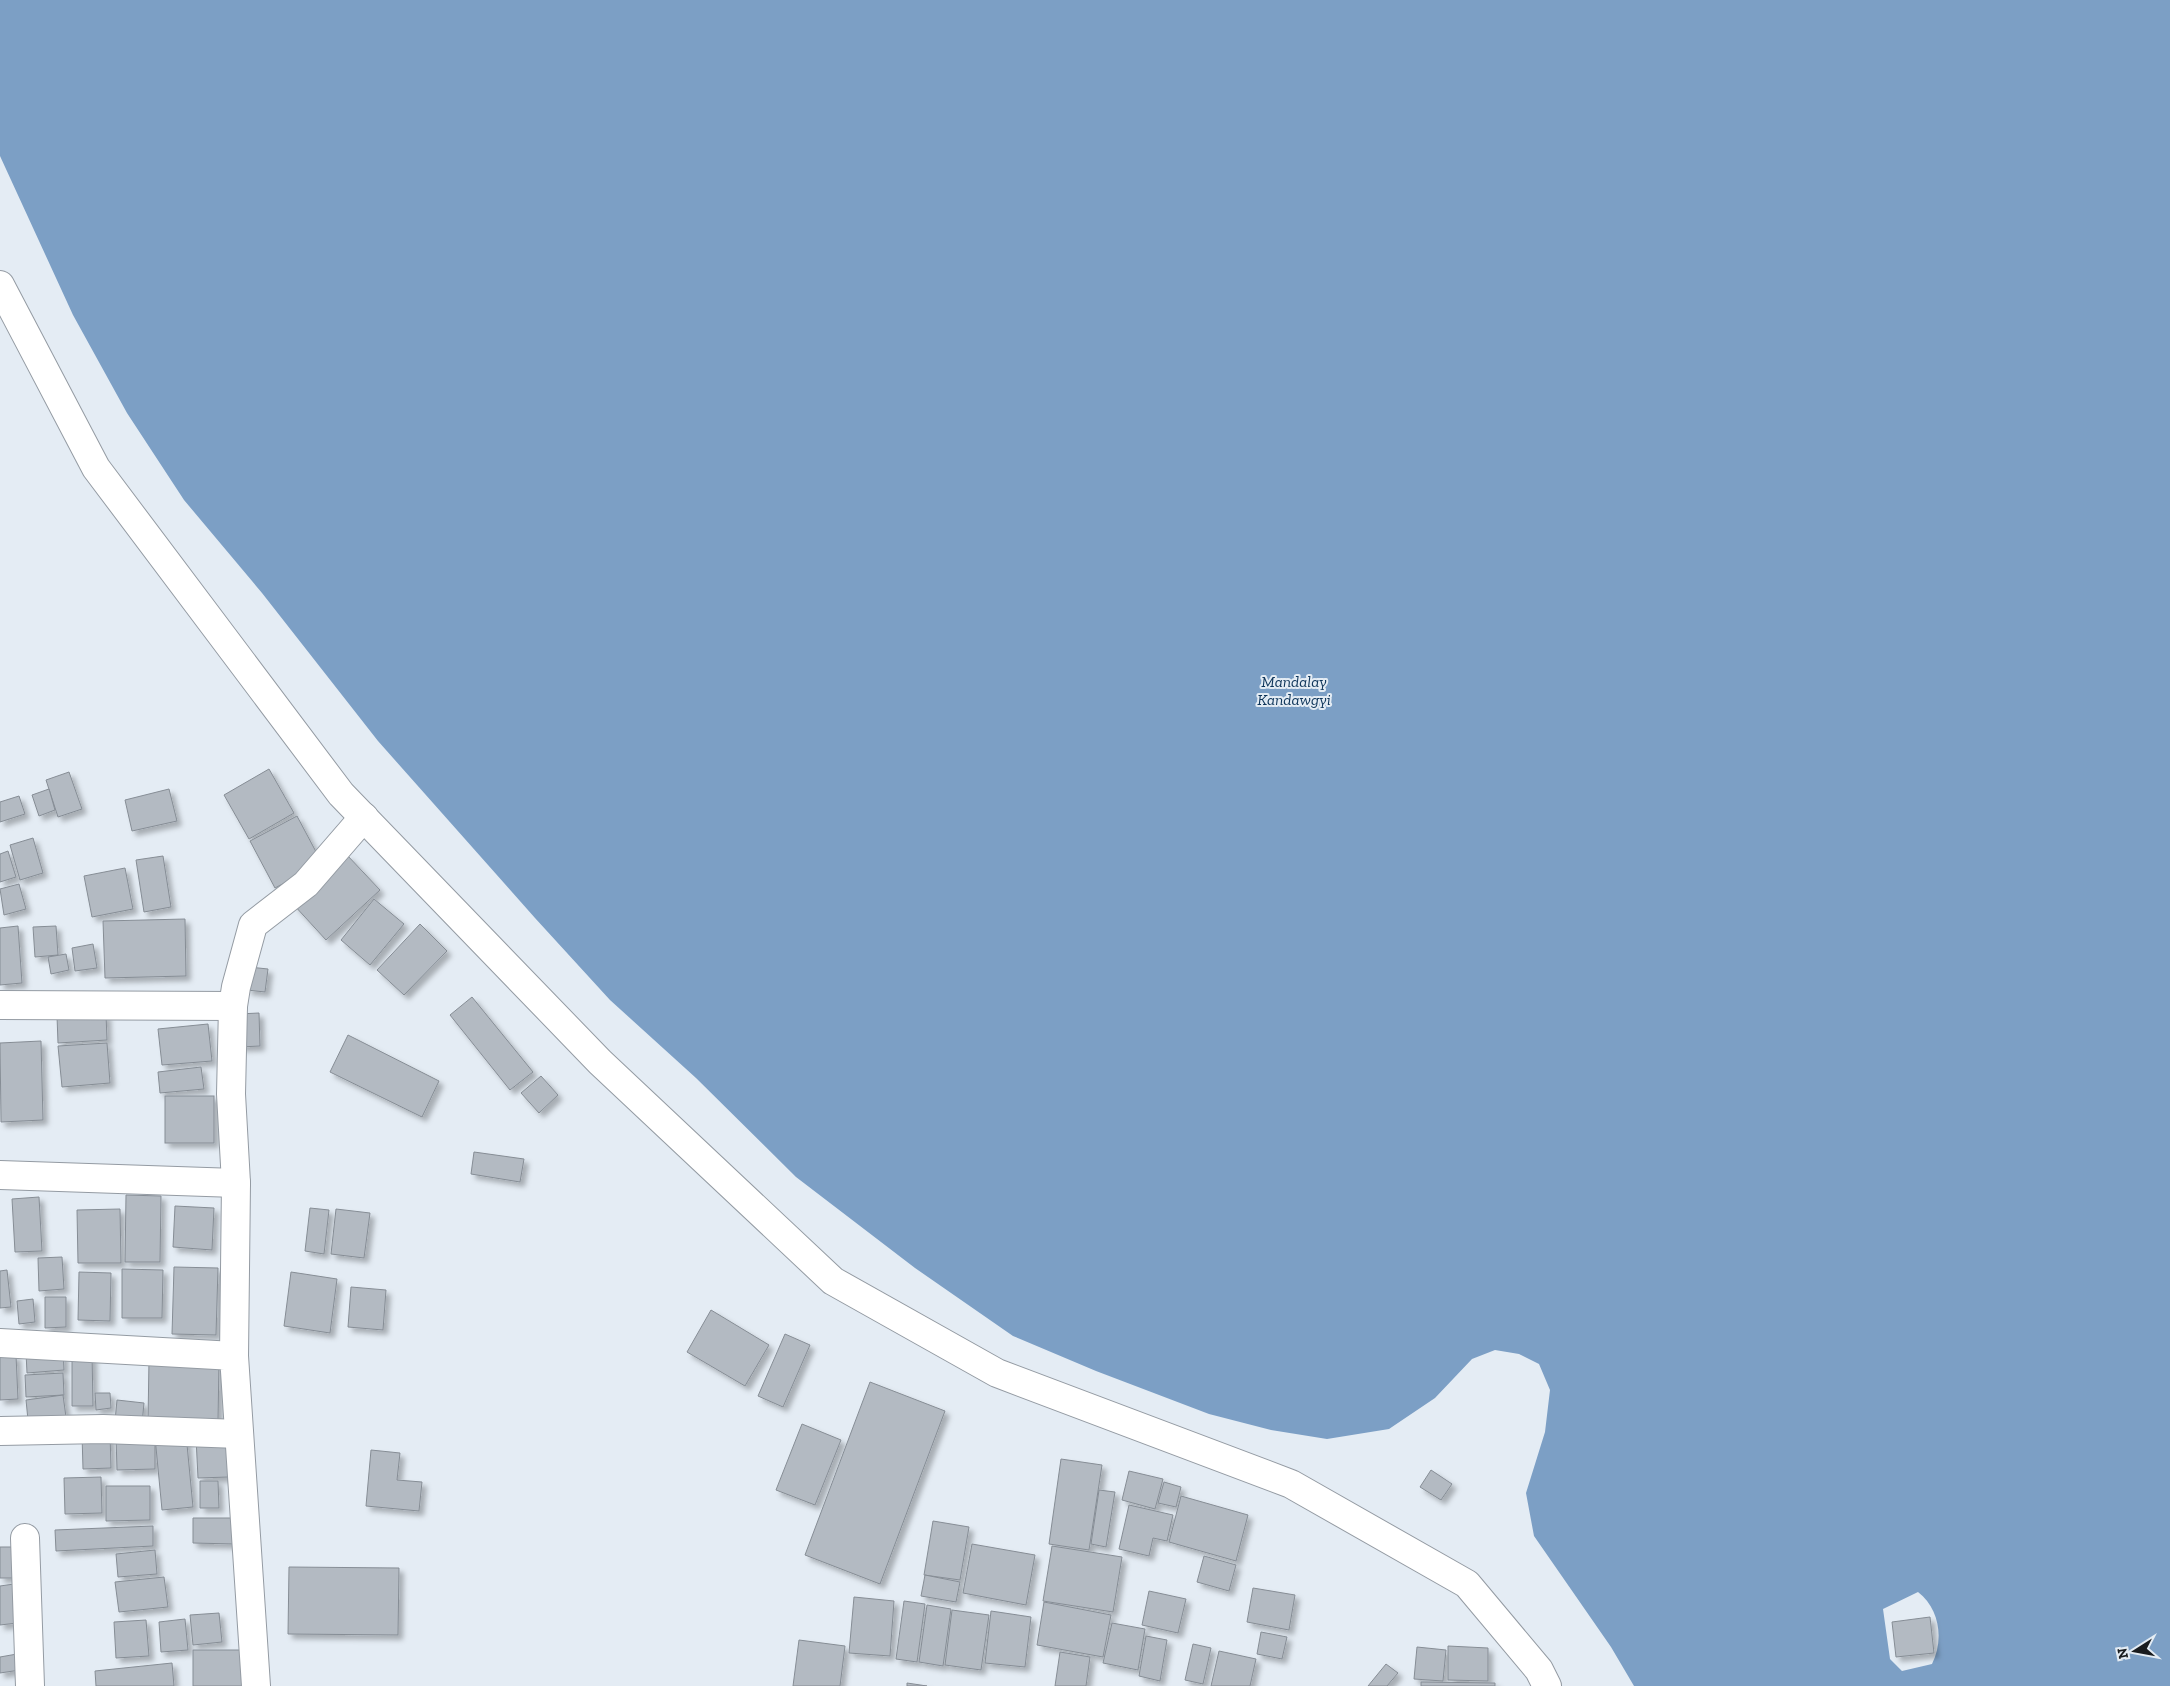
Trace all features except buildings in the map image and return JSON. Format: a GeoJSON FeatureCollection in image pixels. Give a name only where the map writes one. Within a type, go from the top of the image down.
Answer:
{"type":"FeatureCollection","features":[{"type":"Feature","properties":{"kind":"street"},"geometry":{"type":"LineString","coordinates":[[0,285],[96,468],[341,794],[600,1062],[832,1281],[997,1373],[1291,1484],[1467,1584],[1539,1670],[1547,1686]]}},
{"type":"Feature","properties":{"kind":"street"},"geometry":{"type":"LineString","coordinates":[[256,1686],[234,1356],[236,1183],[231,1094],[233,1006],[253,925],[306,884],[364,818]]}},
{"type":"Feature","properties":{"kind":"street"},"geometry":{"type":"LineString","coordinates":[[0,1005],[233,1006]]}},
{"type":"Feature","properties":{"kind":"street"},"geometry":{"type":"LineString","coordinates":[[0,1175],[236,1183]]}},
{"type":"Feature","properties":{"kind":"street"},"geometry":{"type":"LineString","coordinates":[[0,1343],[234,1356]]}},
{"type":"Feature","properties":{"kind":"street"},"geometry":{"type":"LineString","coordinates":[[0,1430],[104,1429],[239,1434]]}},
{"type":"Feature","properties":{"kind":"street"},"geometry":{"type":"LineString","coordinates":[[25,1538],[30,1686]]}},
{"type":"Feature","properties":{"kind":"water","name":"Mandalay Kandawgyi"},"geometry":{"type":"Polygon","coordinates":[[[0,0],[2170,0],[2170,1686],[1634,1686],[1611,1647],[1534,1536],[1526,1493],[1545,1432],[1550,1390],[1539,1364],[1519,1354],[1495,1350],[1472,1359],[1435,1398],[1389,1429],[1327,1439],[1271,1430],[1209,1414],[1096,1371],[1013,1336],[915,1268],[796,1177],[696,1078],[610,1000],[378,741],[262,593],[184,500],[127,413],[73,315],[0,156],[0,0]],[[1918,1592],[1883,1609],[1890,1659],[1902,1671],[1932,1664],[1936,1655],[1939,1635],[1938,1625],[1931,1607],[1918,1592]]]}}]}
